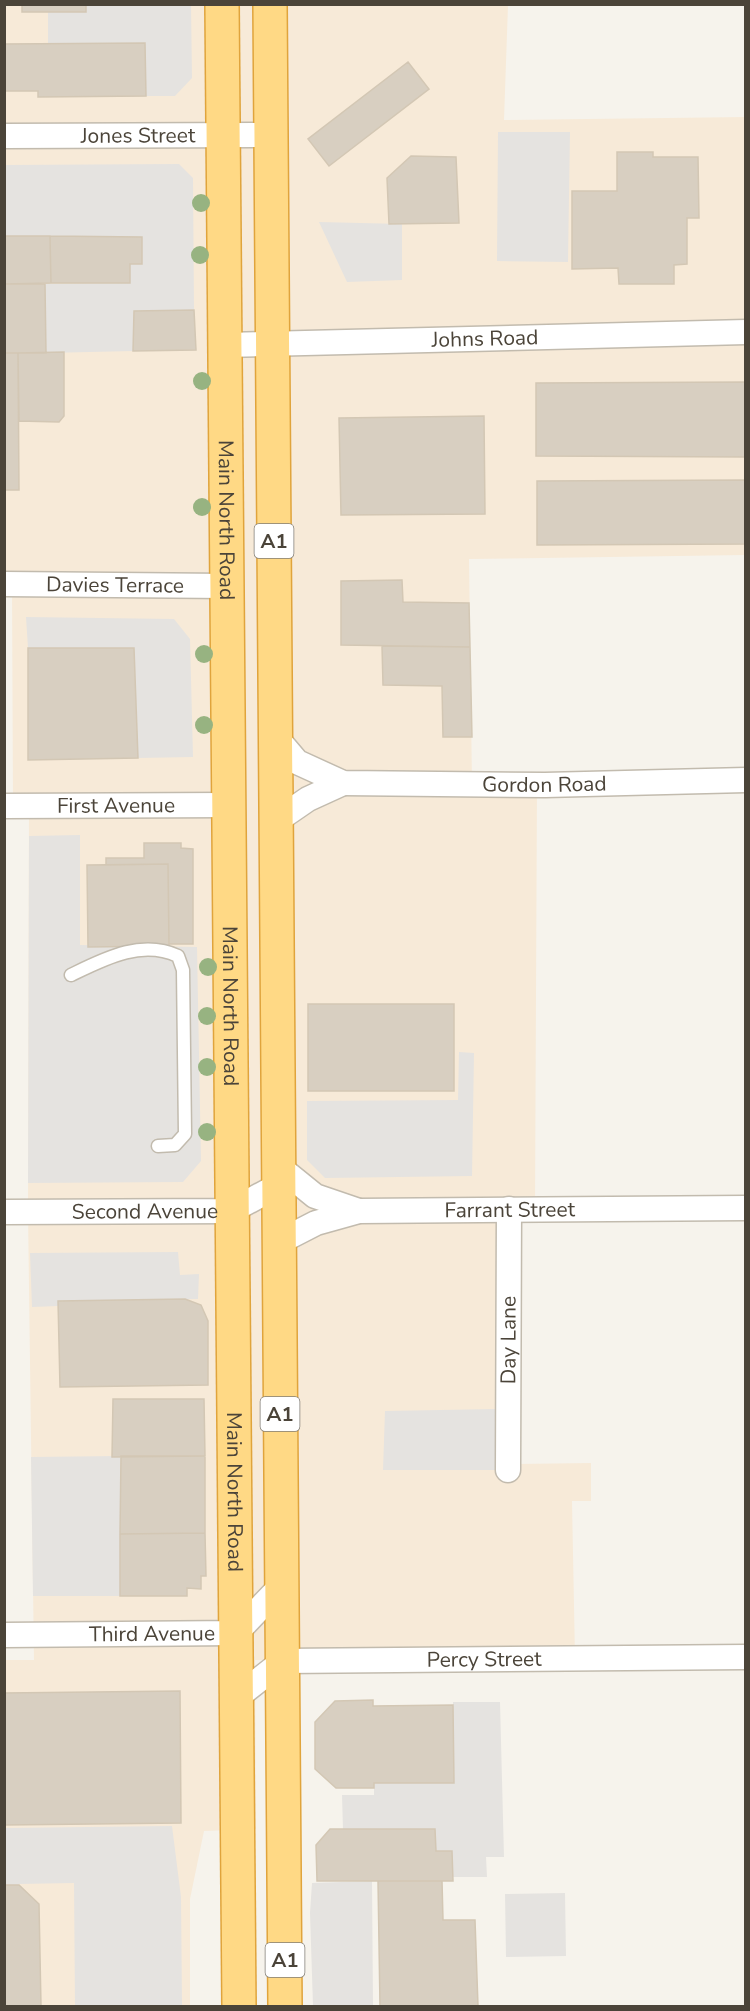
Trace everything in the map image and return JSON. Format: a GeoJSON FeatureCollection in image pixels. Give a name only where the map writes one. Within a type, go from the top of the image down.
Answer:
{"type":"FeatureCollection","features":[{"type":"Feature","properties":{"kind":"highway","name":"Main North Road"},"geometry":{"type":"LineString","coordinates":[[222,4],[239,2007]]}},
{"type":"Feature","properties":{"kind":"highway","name":"A1"},"geometry":{"type":"LineString","coordinates":[[270,4],[285,2007]]}},
{"type":"Feature","properties":{"kind":"highway"},"geometry":{"type":"LineString","coordinates":[[229,805],[242,814],[253,831],[276,886]]}},
{"type":"Feature","properties":{"kind":"street","name":"Jones Street"},"geometry":{"type":"LineString","coordinates":[[4,136],[271,135]]}},
{"type":"Feature","properties":{"kind":"street","name":"Johns Road"},"geometry":{"type":"LineString","coordinates":[[225,345],[746,332]]}},
{"type":"Feature","properties":{"kind":"street","name":"Davies Terrace"},"geometry":{"type":"LineString","coordinates":[[4,584],[227,586]]}},
{"type":"Feature","properties":{"kind":"street","name":"Gordon Road"},"geometry":{"type":"LineString","coordinates":[[275,736],[297,762],[343,783],[545,785],[746,780]]}},
{"type":"Feature","properties":{"kind":"street","name":"Gordon Road"},"geometry":{"type":"LineString","coordinates":[[276,821],[303,802],[343,783]]}},
{"type":"Feature","properties":{"kind":"street","name":"First Avenue"},"geometry":{"type":"LineString","coordinates":[[4,806],[229,805]]}},
{"type":"Feature","properties":{"kind":"street","name":"Second Avenue"},"geometry":{"type":"LineString","coordinates":[[4,1212],[231,1211],[278,1176]]}},
{"type":"Feature","properties":{"kind":"street"},"geometry":{"type":"LineString","coordinates":[[278,1176],[315,1196],[359,1211]]}},
{"type":"Feature","properties":{"kind":"street","name":"Farrant Street"},"geometry":{"type":"LineString","coordinates":[[279,1242],[316,1223],[359,1211],[746,1208]]}},
{"type":"Feature","properties":{"kind":"street","name":"Day Lane"},"geometry":{"type":"LineString","coordinates":[[508,1470],[509,1209]]}},
{"type":"Feature","properties":{"kind":"street","name":"Third Avenue"},"geometry":{"type":"LineString","coordinates":[[4,1635],[236,1633],[281,1586]]}},
{"type":"Feature","properties":{"kind":"street","name":"Percy Street"},"geometry":{"type":"LineString","coordinates":[[283,1660],[746,1657]]}},
{"type":"Feature","properties":{"kind":"street"},"geometry":{"type":"LineString","coordinates":[[236,1698],[283,1660]]}},
{"type":"Feature","properties":{"kind":"lane"},"geometry":{"type":"LineString","coordinates":[[71,975],[106,958],[135,950],[163,949],[177,956],[183,970],[185,1134],[175,1145],[158,1146]]}},
{"type":"Feature","properties":{"kind":"shaded area"},"geometry":{"type":"Polygon","coordinates":[[[5,5],[508,5],[504,120],[746,117],[745,555],[469,559],[472,784],[537,785],[535,1209],[516,1209],[516,1464],[591,1463],[591,1501],[572,1501],[575,1658],[255,1660],[256,1829],[204,1831],[190,1899],[190,2006],[5,2006],[4,1660],[34,1660],[28,1212],[29,807],[13,806],[12,585],[4,584],[5,5]]]}},
{"type":"Feature","properties":{"kind":"shaded area"},"geometry":{"type":"Polygon","coordinates":[[[86,5],[191,5],[192,78],[175,96],[146,96],[144,43],[48,43],[48,12],[86,5]]]}},
{"type":"Feature","properties":{"kind":"shaded area"},"geometry":{"type":"Polygon","coordinates":[[[498,132],[570,132],[568,262],[497,261],[498,132]]]}},
{"type":"Feature","properties":{"kind":"shaded area"},"geometry":{"type":"Polygon","coordinates":[[[179,164],[193,178],[194,310],[134,311],[133,351],[46,353],[45,284],[130,283],[130,264],[142,264],[142,238],[5,236],[4,165],[179,164]]]}},
{"type":"Feature","properties":{"kind":"shaded area"},"geometry":{"type":"Polygon","coordinates":[[[319,222],[402,224],[402,280],[347,282],[319,222]]]}},
{"type":"Feature","properties":{"kind":"shaded area"},"geometry":{"type":"Polygon","coordinates":[[[26,617],[174,619],[190,639],[193,757],[138,758],[134,649],[28,648],[26,617]]]}},
{"type":"Feature","properties":{"kind":"shaded area"},"geometry":{"type":"Polygon","coordinates":[[[80,835],[80,945],[197,947],[201,1161],[183,1182],[28,1183],[29,836],[80,835]]]}},
{"type":"Feature","properties":{"kind":"shaded area"},"geometry":{"type":"Polygon","coordinates":[[[459,1052],[474,1053],[472,1176],[325,1178],[307,1160],[307,1101],[458,1100],[459,1052]]]}},
{"type":"Feature","properties":{"kind":"shaded area"},"geometry":{"type":"Polygon","coordinates":[[[178,1252],[180,1275],[199,1274],[198,1299],[58,1301],[58,1306],[32,1307],[30,1253],[178,1252]]]}},
{"type":"Feature","properties":{"kind":"shaded area"},"geometry":{"type":"Polygon","coordinates":[[[496,1409],[495,1470],[383,1470],[385,1411],[496,1409]]]}},
{"type":"Feature","properties":{"kind":"shaded area"},"geometry":{"type":"Polygon","coordinates":[[[121,1456],[120,1596],[33,1596],[31,1457],[121,1456]]]}},
{"type":"Feature","properties":{"kind":"shaded area"},"geometry":{"type":"Polygon","coordinates":[[[453,1702],[500,1702],[504,1857],[486,1857],[487,1877],[434,1877],[343,1830],[342,1795],[374,1795],[374,1783],[454,1783],[453,1702]]]}},
{"type":"Feature","properties":{"kind":"shaded area"},"geometry":{"type":"Polygon","coordinates":[[[172,1826],[181,1897],[182,2006],[75,2006],[74,1883],[18,1884],[39,1904],[40,2006],[5,2006],[4,1828],[172,1826]]]}},
{"type":"Feature","properties":{"kind":"shaded area"},"geometry":{"type":"Polygon","coordinates":[[[372,1881],[373,2006],[313,2006],[310,1913],[312,1883],[372,1881]]]}},
{"type":"Feature","properties":{"kind":"shaded area"},"geometry":{"type":"Polygon","coordinates":[[[565,1893],[566,1956],[506,1957],[505,1894],[565,1893]]]}},
{"type":"Feature","properties":{"kind":"building"},"geometry":{"type":"Polygon","coordinates":[[[18,4],[86,4],[86,12],[22,12],[22,5],[18,4]]]}},
{"type":"Feature","properties":{"kind":"building"},"geometry":{"type":"Polygon","coordinates":[[[145,43],[146,96],[38,97],[38,91],[4,91],[4,44],[145,43]]]}},
{"type":"Feature","properties":{"kind":"building"},"geometry":{"type":"Polygon","coordinates":[[[408,62],[429,89],[329,166],[308,139],[408,62]]]}},
{"type":"Feature","properties":{"kind":"building"},"geometry":{"type":"Polygon","coordinates":[[[617,152],[653,152],[653,157],[698,157],[699,218],[687,218],[687,264],[674,265],[674,284],[619,284],[618,268],[572,269],[572,191],[617,191],[617,152]]]}},
{"type":"Feature","properties":{"kind":"building"},"geometry":{"type":"Polygon","coordinates":[[[411,156],[456,157],[459,223],[389,224],[387,178],[411,156]]]}},
{"type":"Feature","properties":{"kind":"building"},"geometry":{"type":"Polygon","coordinates":[[[4,236],[50,236],[51,283],[4,284],[4,236]]]}},
{"type":"Feature","properties":{"kind":"building"},"geometry":{"type":"Polygon","coordinates":[[[50,236],[142,237],[142,264],[130,264],[130,283],[51,283],[50,236]]]}},
{"type":"Feature","properties":{"kind":"building"},"geometry":{"type":"Polygon","coordinates":[[[4,284],[45,284],[46,353],[4,353],[4,284]]]}},
{"type":"Feature","properties":{"kind":"building"},"geometry":{"type":"Polygon","coordinates":[[[194,310],[196,350],[133,351],[134,311],[194,310]]]}},
{"type":"Feature","properties":{"kind":"building"},"geometry":{"type":"Polygon","coordinates":[[[64,352],[64,416],[59,422],[19,421],[18,353],[64,352]]]}},
{"type":"Feature","properties":{"kind":"building"},"geometry":{"type":"Polygon","coordinates":[[[4,353],[18,353],[19,490],[4,490],[4,353]]]}},
{"type":"Feature","properties":{"kind":"building"},"geometry":{"type":"Polygon","coordinates":[[[746,382],[746,457],[536,456],[536,383],[746,382]]]}},
{"type":"Feature","properties":{"kind":"building"},"geometry":{"type":"Polygon","coordinates":[[[484,416],[485,514],[341,515],[339,418],[484,416]]]}},
{"type":"Feature","properties":{"kind":"building"},"geometry":{"type":"Polygon","coordinates":[[[746,480],[746,544],[537,545],[537,481],[746,480]]]}},
{"type":"Feature","properties":{"kind":"building"},"geometry":{"type":"Polygon","coordinates":[[[402,580],[403,602],[469,603],[470,647],[341,645],[341,581],[402,580]]]}},
{"type":"Feature","properties":{"kind":"building"},"geometry":{"type":"Polygon","coordinates":[[[382,646],[470,647],[472,737],[443,737],[442,686],[383,685],[382,646]]]}},
{"type":"Feature","properties":{"kind":"building"},"geometry":{"type":"Polygon","coordinates":[[[28,648],[134,648],[138,758],[28,760],[28,648]]]}},
{"type":"Feature","properties":{"kind":"building"},"geometry":{"type":"Polygon","coordinates":[[[144,843],[181,843],[181,848],[193,849],[193,944],[169,944],[168,864],[106,865],[106,858],[144,858],[144,843]]]}},
{"type":"Feature","properties":{"kind":"building"},"geometry":{"type":"Polygon","coordinates":[[[168,864],[169,946],[88,947],[87,865],[168,864]]]}},
{"type":"Feature","properties":{"kind":"building"},"geometry":{"type":"Polygon","coordinates":[[[308,1004],[454,1004],[454,1091],[308,1091],[308,1004]]]}},
{"type":"Feature","properties":{"kind":"building"},"geometry":{"type":"Polygon","coordinates":[[[185,1299],[201,1305],[208,1321],[208,1385],[60,1387],[58,1301],[185,1299]]]}},
{"type":"Feature","properties":{"kind":"building"},"geometry":{"type":"Polygon","coordinates":[[[113,1399],[204,1399],[205,1456],[112,1457],[113,1399]]]}},
{"type":"Feature","properties":{"kind":"building"},"geometry":{"type":"Polygon","coordinates":[[[121,1456],[205,1456],[205,1533],[120,1534],[121,1456]]]}},
{"type":"Feature","properties":{"kind":"building"},"geometry":{"type":"Polygon","coordinates":[[[205,1533],[206,1576],[201,1576],[201,1589],[187,1588],[187,1596],[120,1596],[120,1534],[205,1533]]]}},
{"type":"Feature","properties":{"kind":"building"},"geometry":{"type":"Polygon","coordinates":[[[180,1691],[181,1823],[4,1825],[4,1693],[180,1691]]]}},
{"type":"Feature","properties":{"kind":"building"},"geometry":{"type":"Polygon","coordinates":[[[373,1700],[373,1706],[453,1705],[454,1783],[374,1783],[374,1788],[336,1788],[315,1769],[315,1722],[335,1701],[373,1700]]]}},
{"type":"Feature","properties":{"kind":"building"},"geometry":{"type":"Polygon","coordinates":[[[330,1829],[435,1829],[436,1851],[452,1851],[453,1881],[317,1881],[316,1845],[330,1829]]]}},
{"type":"Feature","properties":{"kind":"building"},"geometry":{"type":"Polygon","coordinates":[[[378,1881],[442,1881],[443,1920],[475,1920],[478,2006],[380,2006],[378,1881]]]}},
{"type":"Feature","properties":{"kind":"building"},"geometry":{"type":"Polygon","coordinates":[[[4,1885],[19,1885],[39,1904],[41,2006],[4,2006],[4,1885]]]}}]}
